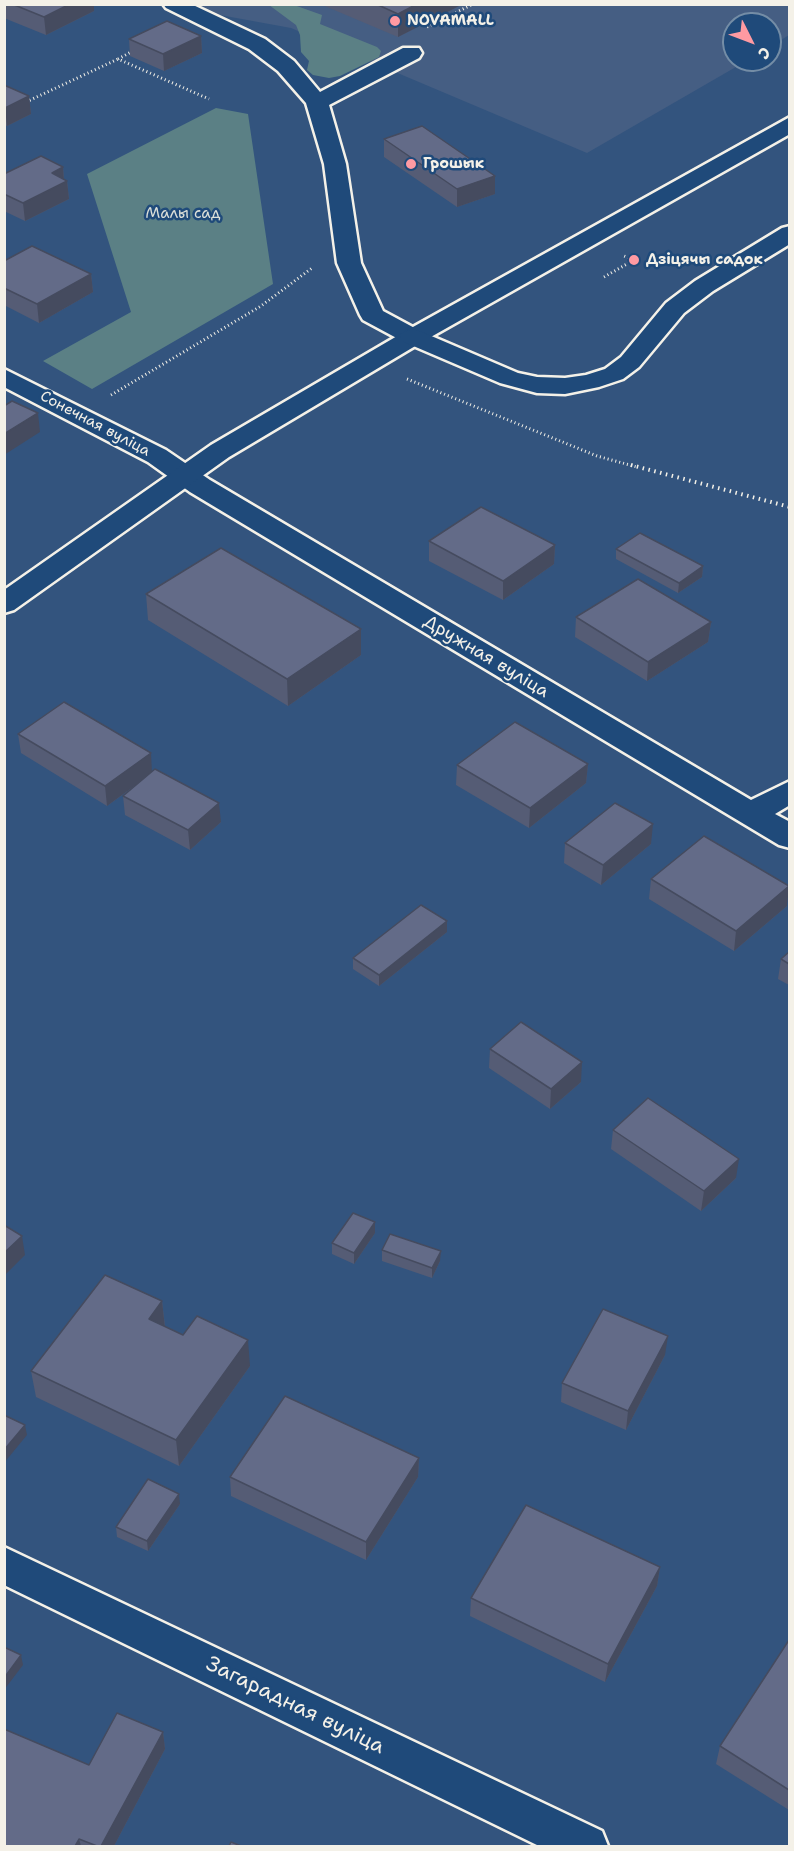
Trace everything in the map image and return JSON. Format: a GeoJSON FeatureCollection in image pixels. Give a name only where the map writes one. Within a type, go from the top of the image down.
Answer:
{"type":"FeatureCollection","features":[{"type":"Feature","properties":{"kind":"main road"},"geometry":{"type":"LineString","coordinates":[[173,4],[257,44],[286,66],[317,102],[335,164],[349,263],[372,315],[413,337],[509,378],[537,385],[565,386],[590,382],[614,374],[630,362],[675,308],[704,286],[789,233]]}},
{"type":"Feature","properties":{"kind":"main road"},"geometry":{"type":"LineString","coordinates":[[317,102],[411,53]]}},
{"type":"Feature","properties":{"kind":"main road"},"geometry":{"type":"LineString","coordinates":[[4,604],[185,474],[413,337],[789,124]]}},
{"type":"Feature","properties":{"kind":"main road","name":"Сонечная вуліца"},"geometry":{"type":"LineString","coordinates":[[4,377],[185,474]]}},
{"type":"Feature","properties":{"kind":"main road","name":"Дружная вуліца"},"geometry":{"type":"LineString","coordinates":[[185,474],[220,498],[789,837]]}},
{"type":"Feature","properties":{"kind":"main road"},"geometry":{"type":"LineString","coordinates":[[751,814],[789,791]]}},
{"type":"Feature","properties":{"kind":"main road","name":"Загарадная вуліца"},"geometry":{"type":"LineString","coordinates":[[4,1565],[586,1846]]}},
{"type":"Feature","properties":{"kind":"path"},"geometry":{"type":"LineString","coordinates":[[26,102],[140,48]]}},
{"type":"Feature","properties":{"kind":"path"},"geometry":{"type":"LineString","coordinates":[[118,59],[208,99]]}},
{"type":"Feature","properties":{"kind":"path"},"geometry":{"type":"LineString","coordinates":[[78,415],[261,306],[315,265]]}},
{"type":"Feature","properties":{"kind":"path"},"geometry":{"type":"LineString","coordinates":[[399,376],[597,456],[789,507]]}},
{"type":"Feature","properties":{"kind":"shaded area"},"geometry":{"type":"Polygon","coordinates":[[[190,5],[789,5],[789,35],[782,39],[782,12],[722,12],[722,72],[727,72],[587,153],[291,28],[209,13],[190,5]]]}},
{"type":"Feature","properties":{"kind":"green space"},"geometry":{"type":"Polygon","coordinates":[[[269,5],[294,5],[322,15],[320,24],[377,47],[381,51],[379,57],[340,76],[329,78],[313,75],[307,70],[309,61],[301,52],[300,35],[296,25],[269,5]]]}},
{"type":"Feature","properties":{"kind":"green space","name":"Малы сад"},"geometry":{"type":"Polygon","coordinates":[[[216,108],[248,114],[273,284],[92,389],[43,361],[131,312],[87,174],[216,108]]]}},
{"type":"Feature","properties":{"kind":"building"},"geometry":{"type":"Polygon","coordinates":[[[12,4],[70,4],[44,17],[12,4]]]}},
{"type":"Feature","properties":{"kind":"building"},"geometry":{"type":"Polygon","coordinates":[[[376,4],[417,4],[398,14],[376,4]]]}},
{"type":"Feature","properties":{"kind":"building"},"geometry":{"type":"Polygon","coordinates":[[[167,21],[201,36],[163,54],[129,39],[167,21]]]}},
{"type":"Feature","properties":{"kind":"building"},"geometry":{"type":"Polygon","coordinates":[[[4,85],[29,96],[4,108],[4,85]]]}},
{"type":"Feature","properties":{"kind":"building"},"geometry":{"type":"Polygon","coordinates":[[[422,126],[495,176],[457,189],[384,139],[422,126]]]}},
{"type":"Feature","properties":{"kind":"building"},"geometry":{"type":"Polygon","coordinates":[[[41,156],[63,167],[52,173],[67,181],[23,203],[4,194],[4,174],[41,156]]]}},
{"type":"Feature","properties":{"kind":"building"},"geometry":{"type":"Polygon","coordinates":[[[32,246],[91,274],[37,304],[4,288],[4,261],[32,246]]]}},
{"type":"Feature","properties":{"kind":"building"},"geometry":{"type":"Polygon","coordinates":[[[12,401],[38,413],[4,434],[4,406],[12,401]]]}},
{"type":"Feature","properties":{"kind":"building"},"geometry":{"type":"Polygon","coordinates":[[[481,507],[555,545],[503,581],[429,541],[481,507]]]}},
{"type":"Feature","properties":{"kind":"building"},"geometry":{"type":"Polygon","coordinates":[[[640,533],[703,566],[679,583],[616,549],[640,533]]]}},
{"type":"Feature","properties":{"kind":"building"},"geometry":{"type":"Polygon","coordinates":[[[221,548],[361,629],[287,679],[146,594],[221,548]]]}},
{"type":"Feature","properties":{"kind":"building"},"geometry":{"type":"Polygon","coordinates":[[[638,579],[711,622],[648,662],[576,617],[638,579]]]}},
{"type":"Feature","properties":{"kind":"building"},"geometry":{"type":"Polygon","coordinates":[[[64,702],[151,753],[105,786],[18,734],[64,702]]]}},
{"type":"Feature","properties":{"kind":"building"},"geometry":{"type":"Polygon","coordinates":[[[515,722],[588,764],[530,808],[457,765],[515,722]]]}},
{"type":"Feature","properties":{"kind":"building"},"geometry":{"type":"Polygon","coordinates":[[[155,769],[219,803],[188,830],[123,796],[155,769]]]}},
{"type":"Feature","properties":{"kind":"building"},"geometry":{"type":"Polygon","coordinates":[[[615,803],[653,824],[603,865],[565,843],[615,803]]]}},
{"type":"Feature","properties":{"kind":"building"},"geometry":{"type":"Polygon","coordinates":[[[704,836],[789,886],[736,931],[651,879],[704,836]]]}},
{"type":"Feature","properties":{"kind":"building"},"geometry":{"type":"Polygon","coordinates":[[[421,905],[447,921],[379,975],[353,958],[421,905]]]}},
{"type":"Feature","properties":{"kind":"building"},"geometry":{"type":"Polygon","coordinates":[[[789,952],[789,964],[781,959],[789,952]]]}},
{"type":"Feature","properties":{"kind":"building"},"geometry":{"type":"Polygon","coordinates":[[[521,1022],[582,1062],[551,1089],[490,1049],[521,1022]]]}},
{"type":"Feature","properties":{"kind":"building"},"geometry":{"type":"Polygon","coordinates":[[[648,1098],[739,1159],[704,1191],[613,1130],[648,1098]]]}},
{"type":"Feature","properties":{"kind":"building"},"geometry":{"type":"Polygon","coordinates":[[[353,1213],[375,1222],[354,1253],[332,1243],[353,1213]]]}},
{"type":"Feature","properties":{"kind":"building"},"geometry":{"type":"Polygon","coordinates":[[[4,1225],[22,1236],[4,1253],[4,1225]]]}},
{"type":"Feature","properties":{"kind":"building"},"geometry":{"type":"Polygon","coordinates":[[[390,1234],[441,1251],[432,1268],[382,1250],[390,1234]]]}},
{"type":"Feature","properties":{"kind":"building"},"geometry":{"type":"Polygon","coordinates":[[[105,1275],[162,1301],[149,1319],[183,1335],[197,1316],[248,1340],[176,1440],[31,1371],[105,1275]]]}},
{"type":"Feature","properties":{"kind":"building"},"geometry":{"type":"Polygon","coordinates":[[[603,1309],[668,1336],[628,1411],[562,1383],[603,1309]]]}},
{"type":"Feature","properties":{"kind":"building"},"geometry":{"type":"Polygon","coordinates":[[[285,1396],[419,1458],[366,1542],[230,1477],[285,1396]]]}},
{"type":"Feature","properties":{"kind":"building"},"geometry":{"type":"Polygon","coordinates":[[[4,1415],[25,1425],[4,1450],[4,1415]]]}},
{"type":"Feature","properties":{"kind":"building"},"geometry":{"type":"Polygon","coordinates":[[[148,1479],[179,1494],[147,1541],[116,1527],[148,1479]]]}},
{"type":"Feature","properties":{"kind":"building"},"geometry":{"type":"Polygon","coordinates":[[[526,1505],[660,1567],[608,1664],[471,1598],[526,1505]]]}},
{"type":"Feature","properties":{"kind":"building"},"geometry":{"type":"Polygon","coordinates":[[[789,1640],[789,1790],[720,1746],[789,1640]]]}},
{"type":"Feature","properties":{"kind":"building"},"geometry":{"type":"Polygon","coordinates":[[[4,1647],[21,1655],[4,1678],[4,1647]]]}},
{"type":"Feature","properties":{"kind":"building"},"geometry":{"type":"Polygon","coordinates":[[[117,1713],[163,1732],[101,1846],[79,1839],[75,1846],[4,1846],[4,1729],[89,1765],[117,1713]]]}},
{"type":"Feature","properties":{"kind":"building"},"geometry":{"type":"Polygon","coordinates":[[[231,1842],[241,1846],[229,1846],[231,1842]]]}},
{"type":"Feature","properties":{"kind":"place","name":"NOVAMALL"},"geometry":{"type":"Point","coordinates":[395,21]}},
{"type":"Feature","properties":{"kind":"place","name":"Грошык"},"geometry":{"type":"Point","coordinates":[411,164]}},
{"type":"Feature","properties":{"kind":"place","name":"Дзіцячы садок"},"geometry":{"type":"Point","coordinates":[634,260]}}]}
